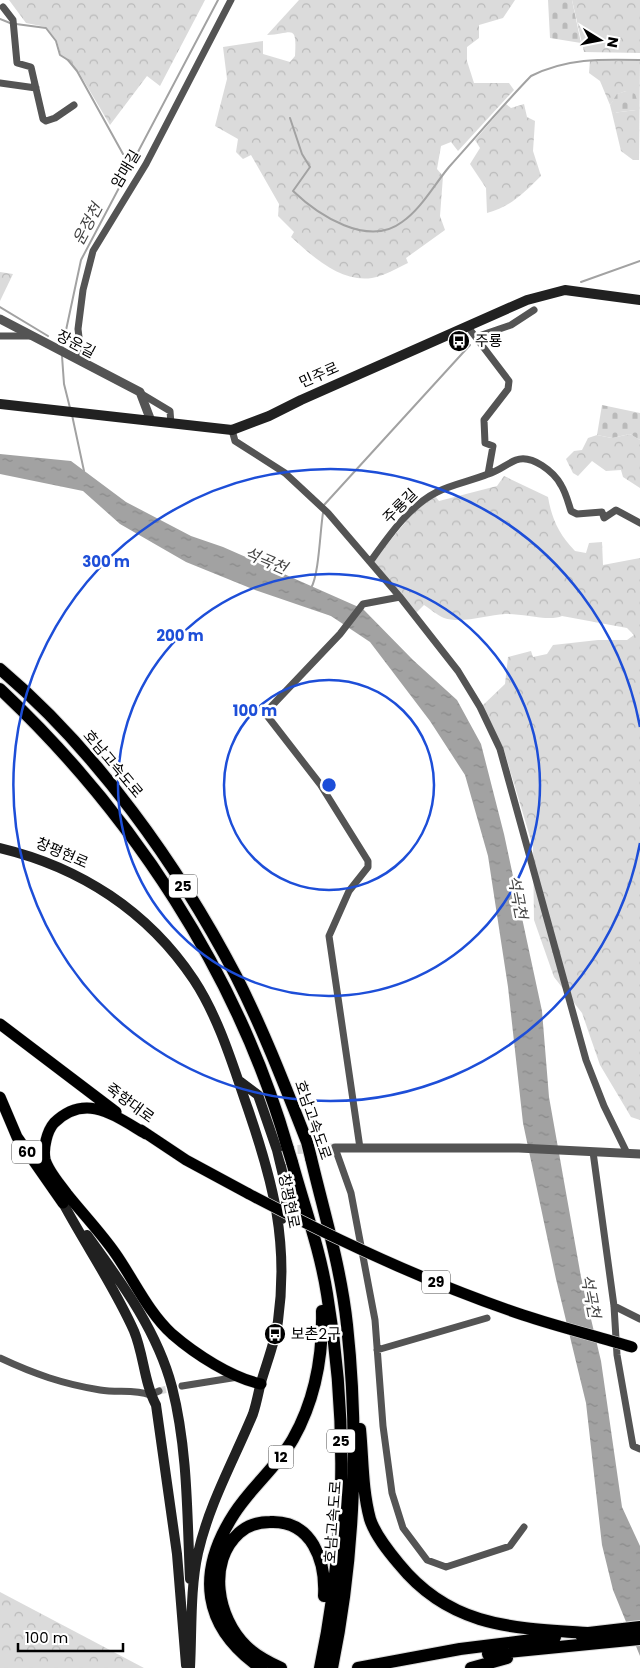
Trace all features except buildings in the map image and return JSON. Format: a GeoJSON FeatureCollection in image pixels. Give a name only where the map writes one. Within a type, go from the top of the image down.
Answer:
{"type":"FeatureCollection","features":[{"type":"Feature","properties":{"kind":"highway","name":"호남고속도로"},"geometry":{"type":"LineString","coordinates":[[0,669],[55,719],[126,804],[183,886],[236,976],[276,1064],[307,1142],[335,1257],[347,1324],[352,1472],[342,1608],[332,1668]]}},
{"type":"Feature","properties":{"kind":"highway","name":"호남고속도로"},"geometry":{"type":"LineString","coordinates":[[0,689],[44,730],[98,794],[158,874],[227,989],[273,1096],[318,1251],[327,1294],[339,1397],[341,1457],[334,1580],[320,1668]]}},
{"type":"Feature","properties":{"kind":"highway","name":"12"},"geometry":{"type":"LineString","coordinates":[[261,1668],[240,1652],[226,1636],[213,1605],[210,1570],[215,1551],[235,1512],[279,1460],[292,1441],[302,1423],[314,1388],[323,1340],[321,1300],[307,1215]]}},
{"type":"Feature","properties":{"kind":"highway"},"geometry":{"type":"LineString","coordinates":[[350,1389],[360,1431],[362,1482],[371,1522],[390,1553],[413,1582],[441,1603],[470,1618],[503,1627],[589,1639]]}},
{"type":"Feature","properties":{"kind":"highway"},"geometry":{"type":"LineString","coordinates":[[281,1668],[268,1662],[245,1646],[229,1623],[220,1598],[220,1570],[223,1556],[229,1544],[240,1532],[258,1522],[279,1522],[295,1525],[309,1537],[321,1557],[325,1580],[324,1600],[314,1668]]}},
{"type":"Feature","properties":{"kind":"highway"},"geometry":{"type":"LineString","coordinates":[[471,1668],[504,1658],[640,1627]]}},
{"type":"Feature","properties":{"kind":"highway"},"geometry":{"type":"LineString","coordinates":[[397,1668],[464,1656],[589,1639]]}},
{"type":"Feature","properties":{"kind":"highway"},"geometry":{"type":"LineString","coordinates":[[358,1668],[460,1649],[589,1639],[640,1639]]}},
{"type":"Feature","properties":{"kind":"main road","name":"민주로"},"geometry":{"type":"LineString","coordinates":[[0,404],[232,430],[269,416],[527,300],[565,290],[640,300]]}},
{"type":"Feature","properties":{"kind":"main road","name":"창평현로"},"geometry":{"type":"LineString","coordinates":[[0,848],[30,855],[87,880],[113,896],[154,932],[195,982],[210,1012],[238,1080],[262,1151],[279,1227],[283,1274],[278,1323],[254,1411],[212,1508],[198,1554],[190,1668]]}},
{"type":"Feature","properties":{"kind":"main road","name":"죽향대로"},"geometry":{"type":"LineString","coordinates":[[0,1024],[146,1134],[186,1160],[249,1194],[342,1241],[443,1285],[524,1315],[636,1348]]}},
{"type":"Feature","properties":{"kind":"main road","name":"60"},"geometry":{"type":"LineString","coordinates":[[0,1097],[18,1137],[63,1203],[132,1297],[158,1348],[171,1385],[179,1422],[187,1479],[190,1579],[194,1600]]}},
{"type":"Feature","properties":{"kind":"main road"},"geometry":{"type":"LineString","coordinates":[[146,1134],[107,1112],[90,1107],[77,1108],[64,1114],[51,1127],[46,1141],[45,1159],[54,1177],[118,1258],[154,1315],[172,1334],[194,1351],[238,1377],[261,1384]]}},
{"type":"Feature","properties":{"kind":"main road"},"geometry":{"type":"LineString","coordinates":[[63,1203],[117,1295],[135,1333],[154,1393],[178,1554],[186,1668]]}},
{"type":"Feature","properties":{"kind":"street","name":"암매길"},"geometry":{"type":"LineString","coordinates":[[78,360],[78,329],[83,290],[93,251],[146,164],[231,0]]}},
{"type":"Feature","properties":{"kind":"street"},"geometry":{"type":"LineString","coordinates":[[3,7],[13,20],[17,63],[30,66],[42,119],[46,121],[74,105]]}},
{"type":"Feature","properties":{"kind":"street"},"geometry":{"type":"LineString","coordinates":[[0,83],[36,88]]}},
{"type":"Feature","properties":{"kind":"street"},"geometry":{"type":"LineString","coordinates":[[476,337],[511,325],[534,310]]}},
{"type":"Feature","properties":{"kind":"street","name":"장운길"},"geometry":{"type":"LineString","coordinates":[[0,319],[140,392],[170,411],[171,424]]}},
{"type":"Feature","properties":{"kind":"street"},"geometry":{"type":"LineString","coordinates":[[468,327],[509,381],[508,389],[484,420],[485,443],[493,446],[488,474]]}},
{"type":"Feature","properties":{"kind":"street"},"geometry":{"type":"LineString","coordinates":[[0,336],[32,336]]}},
{"type":"Feature","properties":{"kind":"street"},"geometry":{"type":"LineString","coordinates":[[140,392],[151,421]]}},
{"type":"Feature","properties":{"kind":"street"},"geometry":{"type":"LineString","coordinates":[[232,430],[235,441],[285,473],[328,513],[400,597],[458,671],[480,707],[500,750],[586,1060],[604,1106],[627,1153]]}},
{"type":"Feature","properties":{"kind":"street","name":"주룡길"},"geometry":{"type":"LineString","coordinates":[[370,562],[405,517],[427,498],[504,468],[517,460],[530,461],[546,468],[561,485],[571,511],[578,514],[602,512],[604,518],[616,510],[640,523]]}},
{"type":"Feature","properties":{"kind":"street"},"geometry":{"type":"LineString","coordinates":[[360,1148],[329,936],[349,892],[368,866],[368,861],[320,784],[265,713],[344,629],[363,604],[400,597]]}},
{"type":"Feature","properties":{"kind":"street"},"geometry":{"type":"LineString","coordinates":[[524,1527],[510,1546],[446,1567],[427,1560],[403,1528],[392,1493],[383,1426],[375,1320],[350,1193],[335,1148],[519,1148],[640,1154]]}},
{"type":"Feature","properties":{"kind":"street"},"geometry":{"type":"LineString","coordinates":[[593,1152],[614,1306],[617,1355],[633,1446],[640,1449]]}},
{"type":"Feature","properties":{"kind":"street"},"geometry":{"type":"LineString","coordinates":[[614,1306],[640,1319]]}},
{"type":"Feature","properties":{"kind":"street"},"geometry":{"type":"LineString","coordinates":[[377,1350],[487,1318]]}},
{"type":"Feature","properties":{"kind":"street"},"geometry":{"type":"LineString","coordinates":[[0,1358],[40,1377],[102,1390],[154,1393]]}},
{"type":"Feature","properties":{"kind":"street"},"geometry":{"type":"LineString","coordinates":[[182,1386],[238,1377]]}},
{"type":"Feature","properties":{"kind":"green space"},"geometry":{"type":"Polygon","coordinates":[[[9,0],[205,0],[160,86],[147,76],[110,125],[78,71],[61,55],[57,41],[46,27],[26,23],[9,0]]]}},
{"type":"Feature","properties":{"kind":"green space"},"geometry":{"type":"Polygon","coordinates":[[[299,0],[515,0],[503,18],[479,25],[479,38],[467,47],[467,61],[474,83],[509,83],[514,90],[458,151],[451,142],[441,146],[437,169],[443,176],[440,216],[445,230],[406,258],[408,263],[377,277],[360,278],[338,272],[318,260],[291,237],[294,232],[278,216],[279,204],[251,155],[243,159],[236,152],[238,139],[215,126],[227,79],[223,47],[263,41],[263,54],[290,62],[295,56],[294,34],[287,32],[267,35],[299,0]]]}},
{"type":"Feature","properties":{"kind":"green space"},"geometry":{"type":"Polygon","coordinates":[[[548,0],[572,0],[581,43],[550,38],[548,0]]]}},
{"type":"Feature","properties":{"kind":"green space"},"geometry":{"type":"Polygon","coordinates":[[[572,0],[640,0],[640,53],[584,52],[572,0]]]}},
{"type":"Feature","properties":{"kind":"green space"},"geometry":{"type":"Polygon","coordinates":[[[590,60],[640,61],[639,160],[633,160],[621,151],[612,113],[636,110],[626,91],[618,94],[610,105],[600,81],[589,73],[590,60]]]}},
{"type":"Feature","properties":{"kind":"green space"},"geometry":{"type":"Polygon","coordinates":[[[626,91],[635,94],[638,103],[636,110],[612,113],[610,105],[617,94],[626,91]]]}},
{"type":"Feature","properties":{"kind":"green space"},"geometry":{"type":"Polygon","coordinates":[[[506,104],[511,108],[524,104],[527,117],[535,121],[533,151],[541,176],[523,194],[510,203],[487,213],[486,188],[470,164],[480,148],[475,140],[506,104]]]}},
{"type":"Feature","properties":{"kind":"green space"},"geometry":{"type":"Polygon","coordinates":[[[0,272],[13,274],[0,301],[0,272]]]}},
{"type":"Feature","properties":{"kind":"green space"},"geometry":{"type":"Polygon","coordinates":[[[602,405],[640,413],[640,440],[630,434],[612,438],[597,435],[602,405]]]}},
{"type":"Feature","properties":{"kind":"green space"},"geometry":{"type":"Polygon","coordinates":[[[630,434],[640,440],[640,488],[623,477],[621,470],[606,471],[592,461],[578,476],[573,473],[566,459],[574,451],[582,450],[588,438],[597,435],[612,438],[630,434]]]}},
{"type":"Feature","properties":{"kind":"green space"},"geometry":{"type":"Polygon","coordinates":[[[504,476],[548,497],[557,526],[575,551],[586,553],[589,543],[602,542],[603,565],[640,558],[640,1120],[631,1117],[600,1065],[582,1013],[554,977],[534,920],[533,847],[504,750],[482,706],[505,684],[508,657],[531,651],[533,657],[547,654],[553,645],[598,640],[627,640],[634,635],[627,628],[562,616],[543,618],[505,614],[466,620],[451,620],[441,617],[424,605],[416,613],[373,561],[414,512],[435,496],[439,501],[497,486],[504,476]]]}},
{"type":"Feature","properties":{"kind":"green space"},"geometry":{"type":"Polygon","coordinates":[[[0,1592],[144,1668],[0,1668],[0,1592]]]}},
{"type":"Feature","properties":{"kind":"water"},"geometry":{"type":"Polygon","coordinates":[[[0,454],[71,461],[126,502],[191,536],[223,547],[363,609],[413,660],[457,700],[481,744],[504,834],[542,1011],[549,1097],[581,1277],[601,1361],[622,1507],[640,1546],[640,1656],[613,1590],[602,1545],[586,1403],[556,1279],[523,1123],[508,987],[488,856],[465,775],[430,721],[370,642],[331,616],[255,590],[186,562],[120,524],[83,491],[0,474],[0,454]]]}},
{"type":"Feature","properties":{"kind":"waterway","name":"운정천"},"geometry":{"type":"LineString","coordinates":[[62,349],[81,260],[218,0]]}},
{"type":"Feature","properties":{"kind":"waterway"},"geometry":{"type":"LineString","coordinates":[[0,19],[10,23]]}},
{"type":"Feature","properties":{"kind":"waterway"},"geometry":{"type":"LineString","coordinates":[[16,24],[46,28],[56,41],[60,55],[68,60],[77,71],[123,154]]}},
{"type":"Feature","properties":{"kind":"waterway"},"geometry":{"type":"LineString","coordinates":[[290,118],[302,154],[310,167],[293,191],[316,210],[330,218],[359,230],[374,232],[389,229],[409,217],[449,167],[531,76],[557,66],[584,61],[640,60]]}},
{"type":"Feature","properties":{"kind":"waterway","name":"운정천"},"geometry":{"type":"LineString","coordinates":[[125,159],[130,170]]}},
{"type":"Feature","properties":{"kind":"waterway"},"geometry":{"type":"LineString","coordinates":[[581,282],[640,261]]}},
{"type":"Feature","properties":{"kind":"waterway"},"geometry":{"type":"LineString","coordinates":[[0,307],[48,336]]}},
{"type":"Feature","properties":{"kind":"waterway"},"geometry":{"type":"LineString","coordinates":[[324,505],[470,345]]}},
{"type":"Feature","properties":{"kind":"waterway","name":"운정천"},"geometry":{"type":"LineString","coordinates":[[62,356],[64,384],[70,408]]}},
{"type":"Feature","properties":{"kind":"waterway","name":"운정천"},"geometry":{"type":"LineString","coordinates":[[72,415],[84,471]]}},
{"type":"Feature","properties":{"kind":"waterway"},"geometry":{"type":"LineString","coordinates":[[311,588],[318,563],[323,513]]}},
{"type":"Feature","properties":{"kind":"tunnel"},"geometry":{"type":"LineString","coordinates":[[284,1150],[335,1148]]}},
{"type":"Feature","properties":{"kind":"tunnel"},"geometry":{"type":"LineString","coordinates":[[159,1391],[182,1386]]}},
{"type":"Feature","properties":{"kind":"place","name":"주룡"},"geometry":{"type":"Point","coordinates":[459,341]}},
{"type":"Feature","properties":{"kind":"place","name":"보촌2구"},"geometry":{"type":"Point","coordinates":[275,1334]}},
{"type":"Feature","properties":{"kind":"water label","name":"석곡천"},"geometry":{"type":"Point","coordinates":[266,560]}},
{"type":"Feature","properties":{"kind":"water label","name":"석곡천"},"geometry":{"type":"Point","coordinates":[518,897]}},
{"type":"Feature","properties":{"kind":"water label","name":"석곡천"},"geometry":{"type":"Point","coordinates":[591,1296]}}]}
